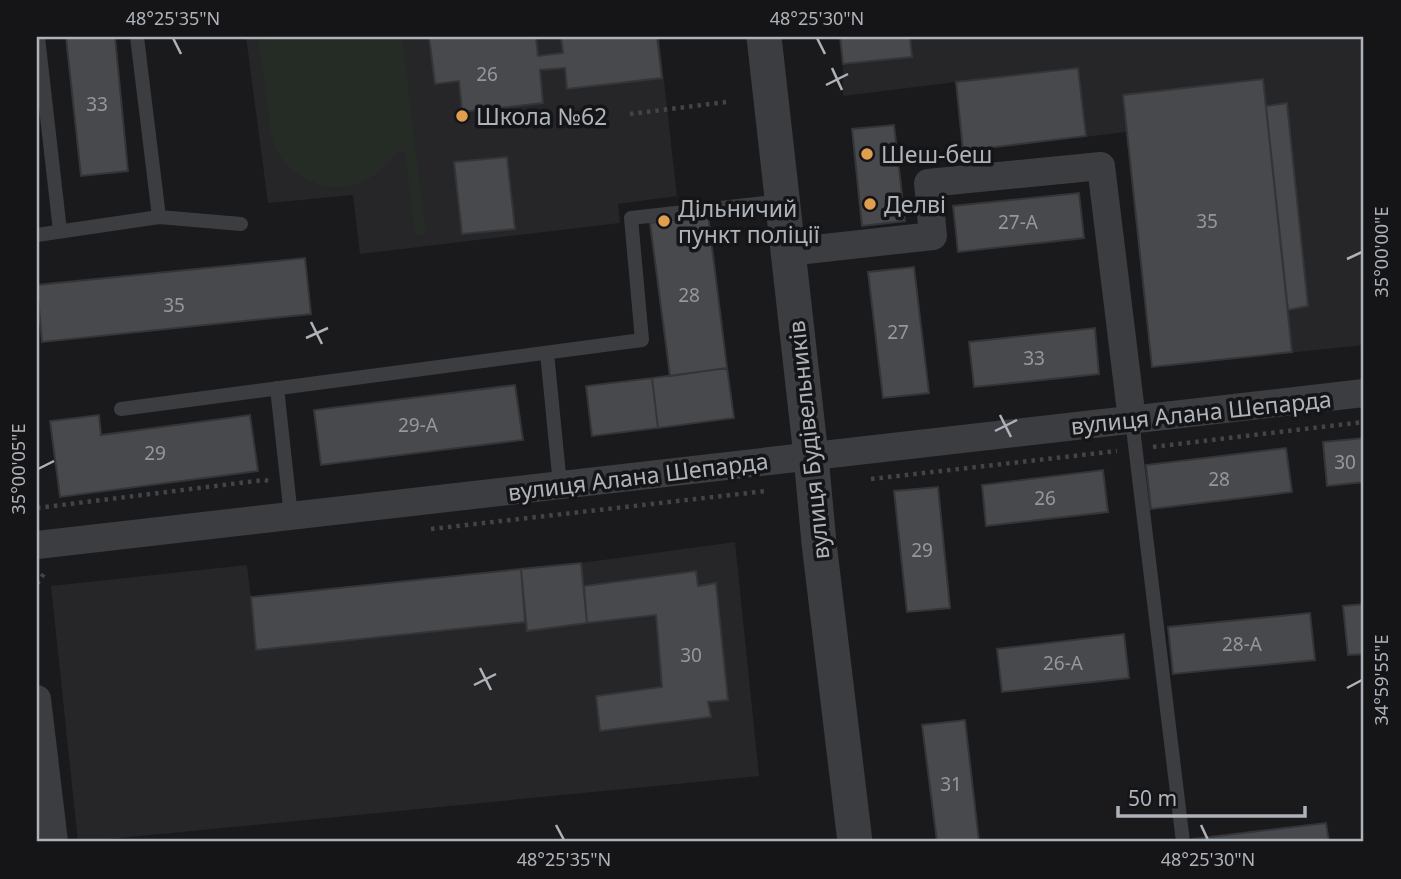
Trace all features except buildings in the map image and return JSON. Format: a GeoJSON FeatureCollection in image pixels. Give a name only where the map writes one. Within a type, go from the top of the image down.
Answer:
{"type":"FeatureCollection","features":[{"type":"Feature","properties":{"kind":"street","name":"вулиця Будівельників"},"geometry":{"type":"LineString","coordinates":[[764,37],[819,543],[856,842]]}},
{"type":"Feature","properties":{"kind":"street"},"geometry":{"type":"LineString","coordinates":[[788,252],[933,236],[928,183],[1101,166],[1132,420]]}},
{"type":"Feature","properties":{"kind":"street","name":"вулиця Алана Шепарда"},"geometry":{"type":"LineString","coordinates":[[37,545],[1364,393]]}},
{"type":"Feature","properties":{"kind":"street"},"geometry":{"type":"LineString","coordinates":[[37,699],[54,842]]}},
{"type":"Feature","properties":{"kind":"lane"},"geometry":{"type":"LineString","coordinates":[[38,37],[60,231]]}},
{"type":"Feature","properties":{"kind":"lane"},"geometry":{"type":"LineString","coordinates":[[137,37],[159,217]]}},
{"type":"Feature","properties":{"kind":"lane"},"geometry":{"type":"LineString","coordinates":[[121,409],[642,340],[631,218],[782,201]]}},
{"type":"Feature","properties":{"kind":"lane"},"geometry":{"type":"LineString","coordinates":[[37,235],[159,217],[241,224]]}},
{"type":"Feature","properties":{"kind":"lane"},"geometry":{"type":"LineString","coordinates":[[547,353],[560,485]]}},
{"type":"Feature","properties":{"kind":"lane"},"geometry":{"type":"LineString","coordinates":[[277,388],[291,516]]}},
{"type":"Feature","properties":{"kind":"lane"},"geometry":{"type":"LineString","coordinates":[[1132,420],[1183,842]]}},
{"type":"Feature","properties":{"kind":"path"},"geometry":{"type":"LineString","coordinates":[[630,114],[726,102]]}},
{"type":"Feature","properties":{"kind":"path"},"geometry":{"type":"LineString","coordinates":[[37,508],[264,480],[288,485]]}},
{"type":"Feature","properties":{"kind":"path"},"geometry":{"type":"LineString","coordinates":[[419,530],[766,491]]}},
{"type":"Feature","properties":{"kind":"path"},"geometry":{"type":"LineString","coordinates":[[37,584],[45,572],[59,571]]}},
{"type":"Feature","properties":{"kind":"shaded area","name":"Школа №62"},"geometry":{"type":"Polygon","coordinates":[[[246,37],[659,37],[677,196],[618,204],[620,223],[360,254],[353,195],[268,203],[246,37]]]}},
{"type":"Feature","properties":{"kind":"shaded area"},"geometry":{"type":"Polygon","coordinates":[[[258,37],[402,37],[426,234],[415,236],[405,151],[398,151],[372,177],[346,187],[316,183],[298,174],[283,161],[271,133],[258,37]]]}},
{"type":"Feature","properties":{"kind":"shaded area"},"geometry":{"type":"Polygon","coordinates":[[[840,37],[1364,37],[1364,345],[1152,367],[1126,132],[963,151],[956,82],[843,96],[840,37]]]}},
{"type":"Feature","properties":{"kind":"shaded area"},"geometry":{"type":"Polygon","coordinates":[[[735,542],[759,776],[78,842],[51,586],[247,565],[257,650],[525,622],[521,569],[735,542]]]}},
{"type":"Feature","properties":{"kind":"place","name":"Школа №62"},"geometry":{"type":"Point","coordinates":[462,116]}},
{"type":"Feature","properties":{"kind":"place","name":"Шеш-беш"},"geometry":{"type":"Point","coordinates":[867,154]}},
{"type":"Feature","properties":{"kind":"place","name":"Делві"},"geometry":{"type":"Point","coordinates":[870,204]}},
{"type":"Feature","properties":{"kind":"place","name":"Дільничий пункт поліції"},"geometry":{"type":"Point","coordinates":[664,221]}}]}
